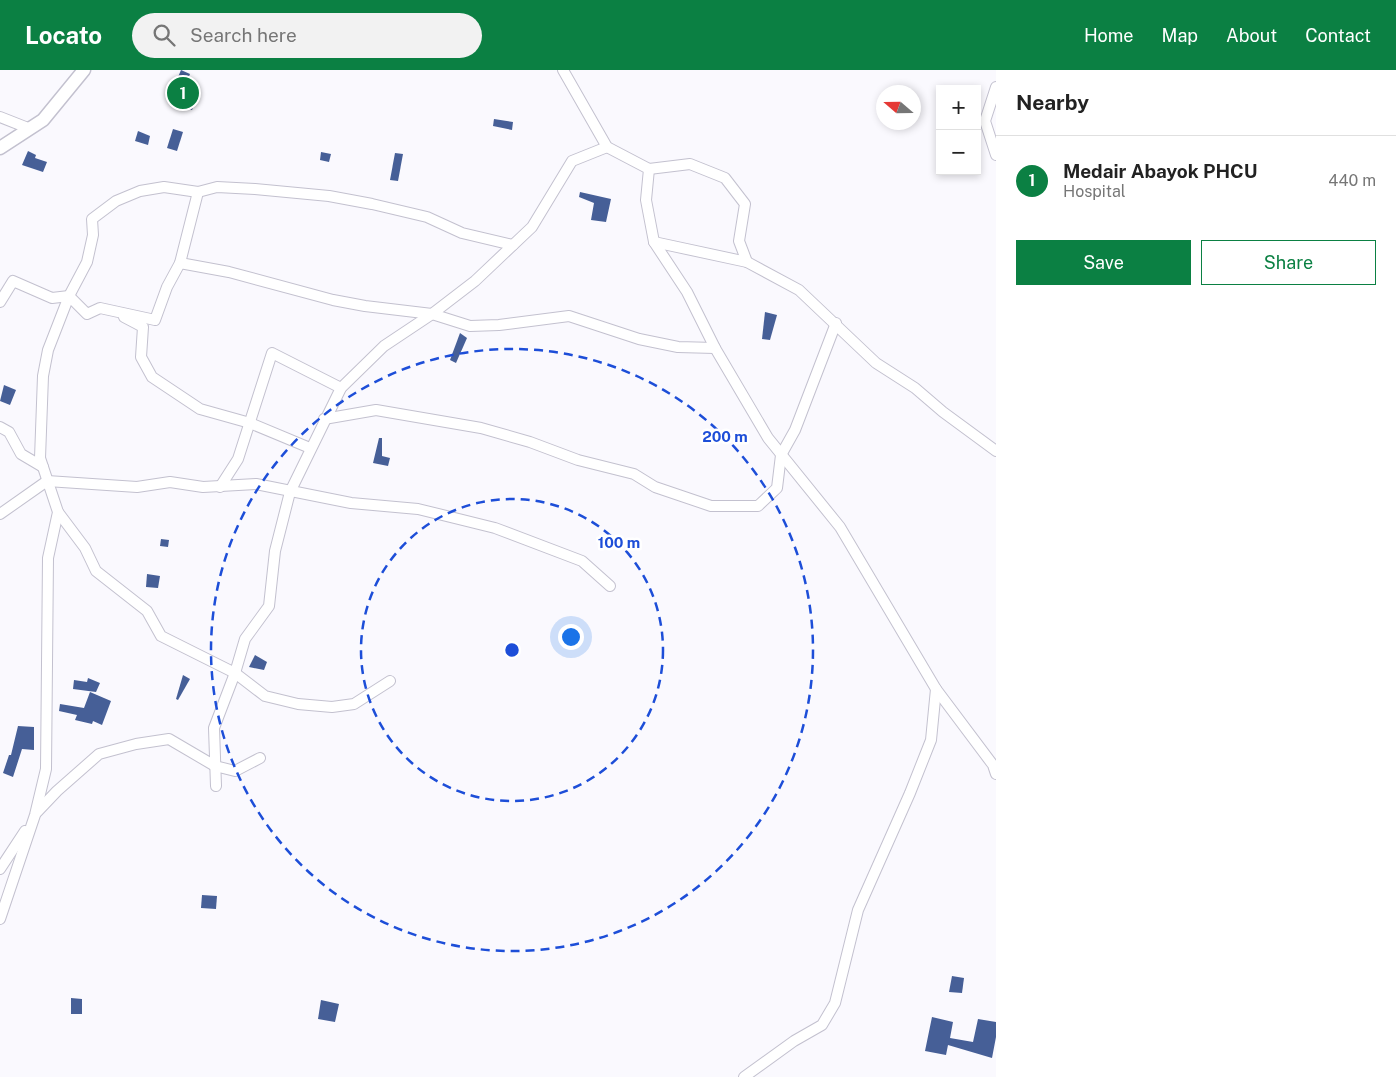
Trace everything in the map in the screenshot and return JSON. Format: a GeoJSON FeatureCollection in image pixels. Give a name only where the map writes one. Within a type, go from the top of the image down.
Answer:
{"type":"FeatureCollection","features":[{"type":"Feature","properties":{"kind":"street"},"geometry":{"type":"LineString","coordinates":[[0,148],[43,120],[84,70]]}},
{"type":"Feature","properties":{"kind":"street"},"geometry":{"type":"LineString","coordinates":[[563,70],[607,147],[649,169],[690,164],[725,178],[746,204],[744,224],[739,241],[747,262]]}},
{"type":"Feature","properties":{"kind":"street"},"geometry":{"type":"LineString","coordinates":[[996,87],[985,121],[996,154]]}},
{"type":"Feature","properties":{"kind":"street"},"geometry":{"type":"LineString","coordinates":[[0,116],[28,128]]}},
{"type":"Feature","properties":{"kind":"street"},"geometry":{"type":"LineString","coordinates":[[216,786],[214,728],[235,673],[245,639],[269,606],[275,551],[290,492],[324,419],[341,388],[384,346],[432,314],[475,281],[532,227],[572,161],[607,147]]}},
{"type":"Feature","properties":{"kind":"street"},"geometry":{"type":"LineString","coordinates":[[649,169],[646,200],[654,242],[687,292],[715,348],[768,438],[840,527],[936,688],[993,765],[996,774]]}},
{"type":"Feature","properties":{"kind":"street"},"geometry":{"type":"LineString","coordinates":[[390,681],[354,704],[332,707],[298,704],[265,696],[235,673],[161,636],[147,611],[96,571],[85,548],[58,512],[40,458],[43,376],[48,350],[68,296],[87,262],[93,235],[92,219],[116,202],[140,191],[164,187],[198,192],[217,187],[329,196],[426,217],[462,232],[513,245]]}},
{"type":"Feature","properties":{"kind":"street"},"geometry":{"type":"LineString","coordinates":[[68,296],[87,314],[100,308],[155,320],[167,287],[180,263],[198,192]]}},
{"type":"Feature","properties":{"kind":"street"},"geometry":{"type":"LineString","coordinates":[[654,242],[747,262],[799,290],[876,363],[914,388],[996,451]]}},
{"type":"Feature","properties":{"kind":"street"},"geometry":{"type":"LineString","coordinates":[[180,263],[228,272],[365,306],[432,314],[470,326],[499,325],[569,316],[639,339],[678,348],[715,348]]}},
{"type":"Feature","properties":{"kind":"street"},"geometry":{"type":"LineString","coordinates":[[0,302],[13,281],[52,298],[68,296]]}},
{"type":"Feature","properties":{"kind":"street"},"geometry":{"type":"LineString","coordinates":[[100,308],[143,326],[142,356],[152,377],[200,409],[250,423],[310,448]]}},
{"type":"Feature","properties":{"kind":"street"},"geometry":{"type":"LineString","coordinates":[[324,419],[376,410],[481,428],[530,442],[578,460],[634,474],[655,486],[711,506],[734,504],[758,506],[777,488],[782,455],[795,430],[836,324]]}},
{"type":"Feature","properties":{"kind":"street"},"geometry":{"type":"LineString","coordinates":[[220,487],[238,459],[272,353],[341,388]]}},
{"type":"Feature","properties":{"kind":"street"},"geometry":{"type":"LineString","coordinates":[[0,427],[9,432],[22,454],[43,467]]}},
{"type":"Feature","properties":{"kind":"street"},"geometry":{"type":"LineString","coordinates":[[0,514],[47,481],[137,487],[170,482],[220,487],[256,484],[351,503],[418,509],[495,528],[582,561],[610,586]]}},
{"type":"Feature","properties":{"kind":"street"},"geometry":{"type":"LineString","coordinates":[[0,919],[35,814],[46,769],[48,558],[58,512]]}},
{"type":"Feature","properties":{"kind":"street"},"geometry":{"type":"LineString","coordinates":[[744,1077],[794,1041],[822,1025],[835,1003],[858,910],[931,740],[936,688]]}},
{"type":"Feature","properties":{"kind":"street"},"geometry":{"type":"LineString","coordinates":[[0,869],[35,814],[57,790],[99,754],[136,744],[169,739],[215,766],[235,771],[260,758]]}},
{"type":"Feature","properties":{"kind":"building"},"geometry":{"type":"Polygon","coordinates":[[[181,70],[190,74],[185,86],[176,82],[181,70]]]}},
{"type":"Feature","properties":{"kind":"building"},"geometry":{"type":"Polygon","coordinates":[[[191,87],[200,91],[192,110],[184,107],[191,87]]]}},
{"type":"Feature","properties":{"kind":"building"},"geometry":{"type":"Polygon","coordinates":[[[494,119],[513,122],[512,130],[493,126],[494,119]]]}},
{"type":"Feature","properties":{"kind":"building"},"geometry":{"type":"Polygon","coordinates":[[[173,129],[183,132],[177,151],[167,148],[173,129]]]}},
{"type":"Feature","properties":{"kind":"building"},"geometry":{"type":"Polygon","coordinates":[[[138,131],[150,136],[148,145],[135,141],[138,131]]]}},
{"type":"Feature","properties":{"kind":"building"},"geometry":{"type":"Polygon","coordinates":[[[28,151],[36,155],[35,158],[47,162],[43,172],[22,165],[28,151]]]}},
{"type":"Feature","properties":{"kind":"building"},"geometry":{"type":"Polygon","coordinates":[[[321,152],[331,154],[329,162],[320,160],[321,152]]]}},
{"type":"Feature","properties":{"kind":"building"},"geometry":{"type":"Polygon","coordinates":[[[395,153],[403,154],[398,181],[390,180],[395,153]]]}},
{"type":"Feature","properties":{"kind":"building"},"geometry":{"type":"Polygon","coordinates":[[[580,192],[611,199],[606,222],[591,220],[594,203],[579,197],[580,192]]]}},
{"type":"Feature","properties":{"kind":"building"},"geometry":{"type":"Polygon","coordinates":[[[765,312],[777,315],[770,340],[762,339],[765,312]]]}},
{"type":"Feature","properties":{"kind":"building"},"geometry":{"type":"Polygon","coordinates":[[[460,333],[467,338],[456,363],[450,360],[460,333]]]}},
{"type":"Feature","properties":{"kind":"building"},"geometry":{"type":"Polygon","coordinates":[[[4,385],[16,390],[10,405],[0,401],[4,385]]]}},
{"type":"Feature","properties":{"kind":"building"},"geometry":{"type":"Polygon","coordinates":[[[379,438],[382,438],[382,456],[390,458],[388,466],[373,463],[379,438]]]}},
{"type":"Feature","properties":{"kind":"building"},"geometry":{"type":"Polygon","coordinates":[[[161,539],[169,540],[168,547],[160,546],[161,539]]]}},
{"type":"Feature","properties":{"kind":"building"},"geometry":{"type":"Polygon","coordinates":[[[147,574],[160,576],[158,588],[146,587],[147,574]]]}},
{"type":"Feature","properties":{"kind":"building"},"geometry":{"type":"Polygon","coordinates":[[[255,655],[267,662],[264,670],[249,667],[255,655]]]}},
{"type":"Feature","properties":{"kind":"building"},"geometry":{"type":"Polygon","coordinates":[[[183,675],[190,679],[178,700],[176,699],[183,675]]]}},
{"type":"Feature","properties":{"kind":"building"},"geometry":{"type":"Polygon","coordinates":[[[88,678],[100,683],[96,692],[73,689],[74,680],[87,682],[88,678]]]}},
{"type":"Feature","properties":{"kind":"building"},"geometry":{"type":"Polygon","coordinates":[[[90,692],[111,701],[102,725],[93,721],[92,724],[75,720],[77,715],[59,711],[60,704],[84,708],[90,692]]]}},
{"type":"Feature","properties":{"kind":"building"},"geometry":{"type":"Polygon","coordinates":[[[18,726],[34,727],[34,750],[22,749],[13,777],[3,773],[9,755],[11,755],[18,726]]]}},
{"type":"Feature","properties":{"kind":"building"},"geometry":{"type":"Polygon","coordinates":[[[202,895],[217,896],[216,909],[201,908],[202,895]]]}},
{"type":"Feature","properties":{"kind":"building"},"geometry":{"type":"Polygon","coordinates":[[[952,976],[964,978],[962,993],[949,992],[952,976]]]}},
{"type":"Feature","properties":{"kind":"building"},"geometry":{"type":"Polygon","coordinates":[[[71,998],[82,999],[82,1014],[71,1014],[71,998]]]}},
{"type":"Feature","properties":{"kind":"building"},"geometry":{"type":"Polygon","coordinates":[[[321,1000],[339,1004],[335,1022],[318,1019],[321,1000]]]}},
{"type":"Feature","properties":{"kind":"building"},"geometry":{"type":"Polygon","coordinates":[[[932,1017],[953,1022],[950,1038],[973,1042],[978,1019],[996,1022],[996,1037],[992,1058],[948,1045],[946,1055],[925,1051],[932,1017]]]}},
{"type":"Feature","properties":{"kind":"place","name":"Medair Abayok PHCU"},"geometry":{"type":"Point","coordinates":[183,93]}}]}
